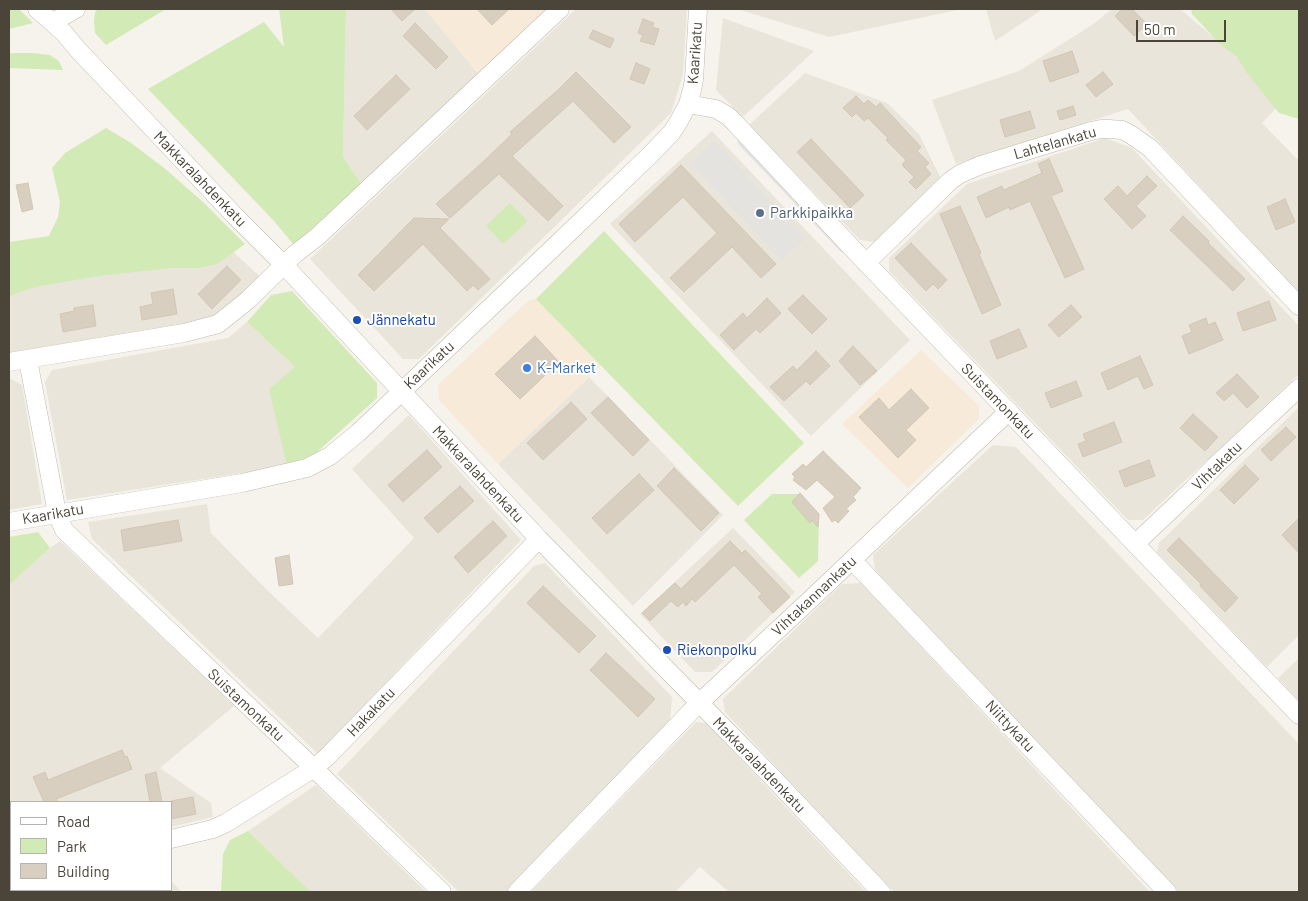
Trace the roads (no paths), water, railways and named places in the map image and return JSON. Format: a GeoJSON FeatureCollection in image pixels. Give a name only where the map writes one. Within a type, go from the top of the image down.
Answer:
{"type":"FeatureCollection","features":[{"type":"Feature","properties":{"kind":"street"},"geometry":{"type":"LineString","coordinates":[[9,362],[184,333],[218,324],[248,300],[295,254],[324,231],[560,9]]}},
{"type":"Feature","properties":{"kind":"street","name":"Kaarikatu"},"geometry":{"type":"LineString","coordinates":[[9,522],[242,483],[307,468],[319,463],[340,448],[652,154],[679,122],[688,104],[694,80],[698,9]]}},
{"type":"Feature","properties":{"kind":"street","name":"Makkaralahdenkatu"},"geometry":{"type":"LineString","coordinates":[[52,12],[64,33],[79,52],[284,265],[539,539],[774,779],[880,892]]}},
{"type":"Feature","properties":{"kind":"street","name":"Suistamonkatu"},"geometry":{"type":"LineString","coordinates":[[688,104],[716,109],[728,116],[866,263],[1299,715]]}},
{"type":"Feature","properties":{"kind":"street","name":"Lahtelankatu"},"geometry":{"type":"LineString","coordinates":[[866,263],[950,181],[960,174],[981,165],[1082,134],[1101,129],[1122,130],[1150,148],[1299,306]]}},
{"type":"Feature","properties":{"kind":"street","name":"Suistamonkatu"},"geometry":{"type":"LineString","coordinates":[[28,360],[57,513],[64,530],[442,892]]}},
{"type":"Feature","properties":{"kind":"street","name":"Vihtakatu"},"geometry":{"type":"LineString","coordinates":[[1135,544],[1299,388]]}},
{"type":"Feature","properties":{"kind":"street","name":"Vihtakannankatu"},"geometry":{"type":"LineString","coordinates":[[517,892],[699,703],[1009,411]]}},
{"type":"Feature","properties":{"kind":"street","name":"Hakakatu"},"geometry":{"type":"LineString","coordinates":[[172,839],[213,829],[226,823],[314,768],[334,750],[539,539]]}},
{"type":"Feature","properties":{"kind":"street","name":"Niittykatu"},"geometry":{"type":"LineString","coordinates":[[852,560],[1167,892]]}},
{"type":"Feature","properties":{"kind":"place","name":"Parkkipaikka"},"geometry":{"type":"Point","coordinates":[760,213]}},
{"type":"Feature","properties":{"kind":"place","name":"Jännekatu"},"geometry":{"type":"Point","coordinates":[357,320]}},
{"type":"Feature","properties":{"kind":"place","name":"K-Market"},"geometry":{"type":"Point","coordinates":[527,368]}},
{"type":"Feature","properties":{"kind":"place","name":"Riekonpolku"},"geometry":{"type":"Point","coordinates":[667,650]}}]}
